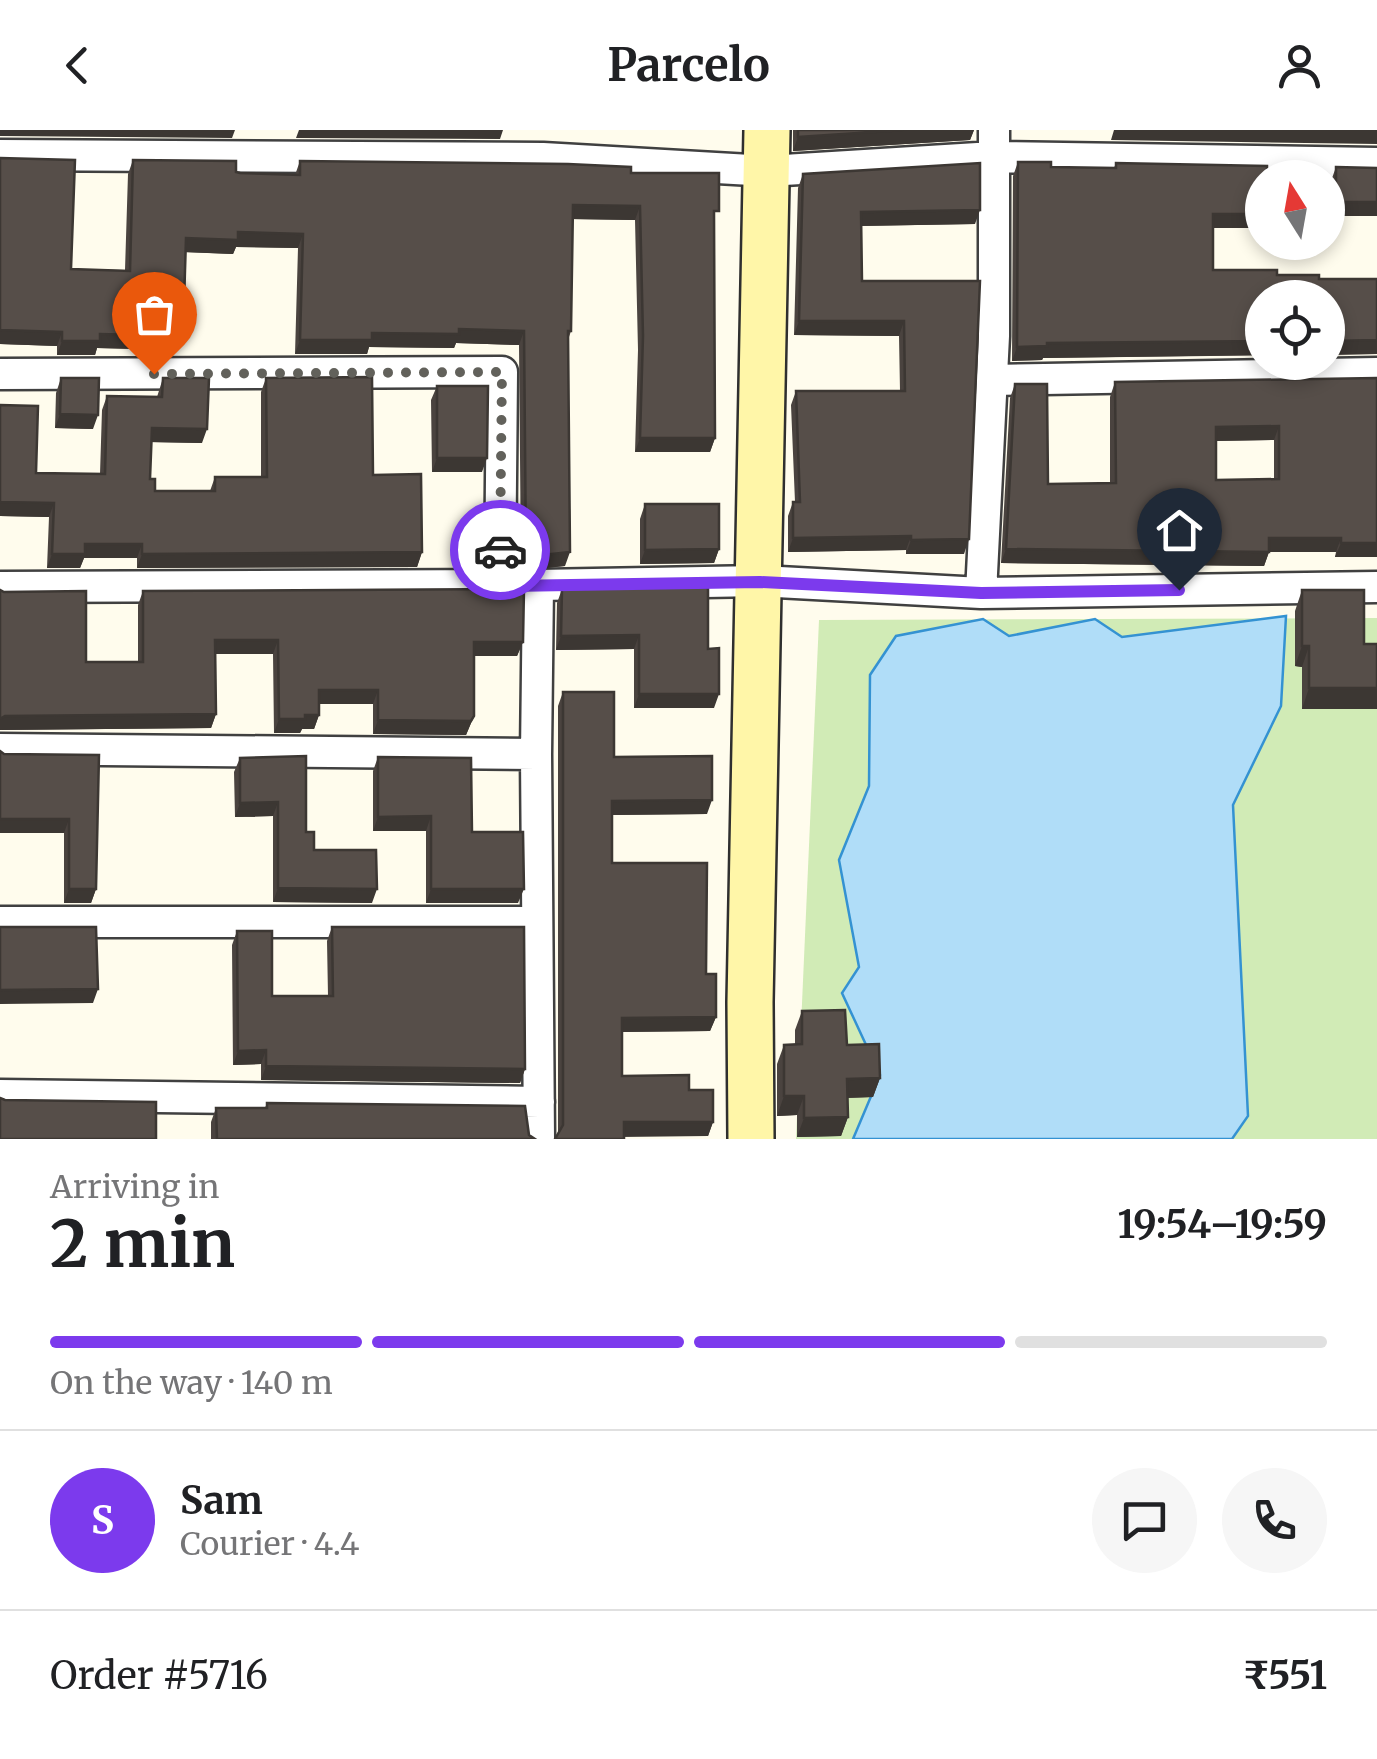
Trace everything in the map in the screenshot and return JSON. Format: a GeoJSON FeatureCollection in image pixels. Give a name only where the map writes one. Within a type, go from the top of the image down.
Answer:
{"type":"FeatureCollection","features":[{"type":"Feature","properties":{"kind":"street"},"geometry":{"type":"LineString","coordinates":[[0,155],[542,144],[768,150],[994,144],[1377,163]]}},
{"type":"Feature","properties":{"kind":"street"},"geometry":{"type":"LineString","coordinates":[[981,593],[992,380],[994,144]]}},
{"type":"Feature","properties":{"kind":"street"},"geometry":{"type":"LineString","coordinates":[[751,1139],[750,982],[768,150]]}},
{"type":"Feature","properties":{"kind":"street"},"geometry":{"type":"LineString","coordinates":[[0,374],[502,372],[500,586]]}},
{"type":"Feature","properties":{"kind":"street"},"geometry":{"type":"LineString","coordinates":[[992,380],[1377,373]]}},
{"type":"Feature","properties":{"kind":"street"},"geometry":{"type":"LineString","coordinates":[[0,587],[760,582],[981,593],[1377,587]]}},
{"type":"Feature","properties":{"kind":"street"},"geometry":{"type":"LineString","coordinates":[[538,585],[539,1139]]}},
{"type":"Feature","properties":{"kind":"street"},"geometry":{"type":"LineString","coordinates":[[0,749],[536,754]]}},
{"type":"Feature","properties":{"kind":"street"},"geometry":{"type":"LineString","coordinates":[[0,922],[537,922]]}},
{"type":"Feature","properties":{"kind":"street"},"geometry":{"type":"LineString","coordinates":[[0,1095],[539,1102]]}},
{"type":"Feature","properties":{"kind":"green space"},"geometry":{"type":"Polygon","coordinates":[[[1377,618],[1377,1139],[796,1139],[819,620],[1377,618]]]}},
{"type":"Feature","properties":{"kind":"water"},"geometry":{"type":"Polygon","coordinates":[[[1286,616],[1281,706],[1233,805],[1248,1116],[1232,1139],[853,1139],[880,1075],[842,993],[859,967],[839,860],[869,786],[870,675],[896,636],[983,619],[1009,636],[1095,619],[1122,637],[1286,616]]]}},
{"type":"Feature","properties":{"kind":"building"},"geometry":{"type":"Polygon","coordinates":[[[798,130],[903,130],[798,137],[798,130]]]}},
{"type":"Feature","properties":{"kind":"building"},"geometry":{"type":"Polygon","coordinates":[[[0,158],[75,160],[71,269],[130,271],[133,160],[236,161],[236,172],[240,173],[300,175],[300,161],[568,164],[631,167],[631,173],[719,173],[719,211],[714,211],[715,438],[640,438],[640,206],[573,205],[568,331],[570,552],[533,556],[526,553],[524,331],[459,329],[459,334],[372,333],[372,340],[300,340],[303,234],[238,232],[238,240],[186,238],[183,336],[100,334],[100,341],[62,341],[62,332],[0,330],[0,158]]]}},
{"type":"Feature","properties":{"kind":"building"},"geometry":{"type":"Polygon","coordinates":[[[1018,162],[1051,162],[1051,167],[1116,168],[1116,163],[1245,166],[1245,214],[1213,214],[1213,270],[1277,270],[1277,275],[1319,275],[1319,279],[1377,279],[1377,340],[1345,341],[1345,280],[1245,280],[1245,341],[1047,343],[1017,347],[1018,162]]]}},
{"type":"Feature","properties":{"kind":"building"},"geometry":{"type":"Polygon","coordinates":[[[980,163],[980,210],[861,212],[862,281],[980,281],[969,539],[793,538],[793,502],[800,502],[796,391],[905,391],[904,321],[799,321],[803,174],[980,163]]]}},
{"type":"Feature","properties":{"kind":"building"},"geometry":{"type":"Polygon","coordinates":[[[1345,167],[1377,168],[1377,202],[1345,202],[1345,167]]]}},
{"type":"Feature","properties":{"kind":"building"},"geometry":{"type":"Polygon","coordinates":[[[372,377],[373,475],[421,474],[422,552],[142,554],[142,544],[85,544],[85,554],[52,554],[54,503],[0,502],[0,405],[38,406],[36,473],[105,474],[107,396],[162,397],[163,378],[209,378],[207,429],[152,428],[150,479],[155,479],[155,491],[215,491],[215,477],[267,477],[266,378],[372,377]]]}},
{"type":"Feature","properties":{"kind":"building"},"geometry":{"type":"Polygon","coordinates":[[[61,378],[99,378],[98,415],[60,414],[61,378]]]}},
{"type":"Feature","properties":{"kind":"building"},"geometry":{"type":"Polygon","coordinates":[[[1377,378],[1377,543],[1341,543],[1341,538],[1269,538],[1269,552],[1006,549],[1015,384],[1047,384],[1048,484],[1116,483],[1115,382],[1377,378]],[[1279,426],[1216,427],[1216,480],[1279,479],[1279,426]]]}},
{"type":"Feature","properties":{"kind":"building"},"geometry":{"type":"Polygon","coordinates":[[[437,386],[488,386],[487,458],[437,458],[437,386]]]}},
{"type":"Feature","properties":{"kind":"building"},"geometry":{"type":"Polygon","coordinates":[[[645,504],[719,504],[719,549],[645,550],[645,504]]]}},
{"type":"Feature","properties":{"kind":"building"},"geometry":{"type":"Polygon","coordinates":[[[708,587],[708,649],[719,648],[719,694],[639,694],[639,635],[561,636],[562,589],[708,587]]]}},
{"type":"Feature","properties":{"kind":"building"},"geometry":{"type":"Polygon","coordinates":[[[524,589],[523,642],[474,642],[471,721],[378,720],[378,690],[319,690],[319,715],[279,719],[278,640],[215,640],[216,714],[0,719],[0,590],[86,591],[86,662],[143,662],[143,591],[524,589]]]}},
{"type":"Feature","properties":{"kind":"building"},"geometry":{"type":"Polygon","coordinates":[[[1302,590],[1364,590],[1364,644],[1377,644],[1377,688],[1309,688],[1309,646],[1302,646],[1302,590]]]}},
{"type":"Feature","properties":{"kind":"building"},"geometry":{"type":"Polygon","coordinates":[[[563,692],[614,692],[614,757],[712,756],[712,800],[612,801],[612,863],[707,863],[706,974],[716,974],[716,1017],[622,1018],[622,1076],[689,1075],[689,1090],[713,1090],[713,1122],[624,1122],[624,1139],[555,1139],[563,1125],[563,692]]]}},
{"type":"Feature","properties":{"kind":"building"},"geometry":{"type":"Polygon","coordinates":[[[0,751],[99,755],[96,889],[69,889],[69,819],[0,819],[0,751]]]}},
{"type":"Feature","properties":{"kind":"building"},"geometry":{"type":"Polygon","coordinates":[[[306,756],[306,832],[314,832],[314,850],[376,850],[377,889],[278,888],[278,802],[240,803],[240,758],[306,756]]]}},
{"type":"Feature","properties":{"kind":"building"},"geometry":{"type":"Polygon","coordinates":[[[378,757],[471,758],[472,832],[523,832],[524,889],[431,889],[431,816],[378,817],[378,757]]]}},
{"type":"Feature","properties":{"kind":"building"},"geometry":{"type":"Polygon","coordinates":[[[0,927],[96,927],[98,989],[0,990],[0,927]]]}},
{"type":"Feature","properties":{"kind":"building"},"geometry":{"type":"Polygon","coordinates":[[[332,927],[524,927],[525,1069],[266,1066],[266,1050],[238,1051],[237,931],[272,931],[272,996],[333,996],[332,927]]]}},
{"type":"Feature","properties":{"kind":"building"},"geometry":{"type":"Polygon","coordinates":[[[845,1010],[847,1045],[879,1044],[880,1078],[847,1079],[848,1117],[804,1118],[804,1096],[784,1096],[784,1045],[802,1044],[802,1011],[845,1010]]]}},
{"type":"Feature","properties":{"kind":"building"},"geometry":{"type":"Polygon","coordinates":[[[0,1098],[156,1102],[156,1139],[0,1139],[0,1098]]]}},
{"type":"Feature","properties":{"kind":"building"},"geometry":{"type":"Polygon","coordinates":[[[267,1103],[525,1106],[529,1135],[535,1139],[217,1139],[216,1108],[267,1108],[267,1103]]]}},
{"type":"Feature","properties":{"kind":"way so far"},"geometry":{"type":"LineString","coordinates":[[154,374],[502,372],[500,550]]}},
{"type":"Feature","properties":{"kind":"route"},"geometry":{"type":"LineString","coordinates":[[500,550],[500,586],[760,582],[981,593],[1179,590]]}}]}
